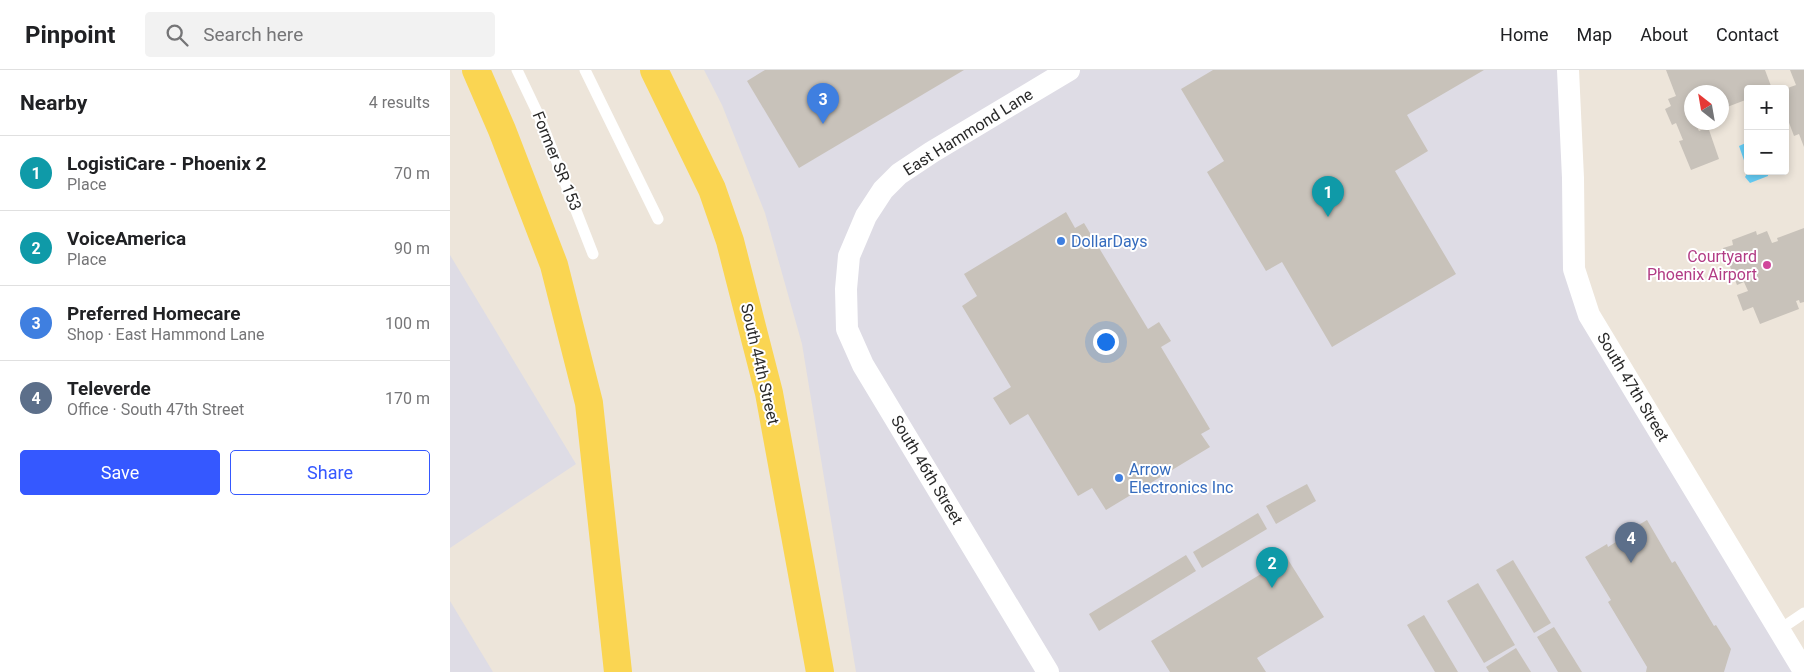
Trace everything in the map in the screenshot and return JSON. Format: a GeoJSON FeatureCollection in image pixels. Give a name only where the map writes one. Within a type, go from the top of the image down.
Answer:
{"type":"FeatureCollection","features":[{"type":"Feature","properties":{"kind":"main road"},"geometry":{"type":"LineString","coordinates":[[476,70],[502,130],[554,264],[589,403],[618,672]]}},
{"type":"Feature","properties":{"kind":"main road","name":"South 44th Street"},"geometry":{"type":"LineString","coordinates":[[654,70],[712,189],[730,241],[769,393],[820,672]]}},
{"type":"Feature","properties":{"kind":"street","name":"East Hammond Lane"},"geometry":{"type":"LineString","coordinates":[[849,256],[866,216],[883,190],[899,174],[947,142],[1069,70]]}},
{"type":"Feature","properties":{"kind":"street","name":"South 47th Street"},"geometry":{"type":"LineString","coordinates":[[1568,70],[1573,178],[1574,269],[1589,315],[1804,671]]}},
{"type":"Feature","properties":{"kind":"street","name":"South 46th Street"},"geometry":{"type":"LineString","coordinates":[[849,256],[846,289],[847,329],[863,365],[1048,672]]}},
{"type":"Feature","properties":{"kind":"lane","name":"Former SR 153"},"geometry":{"type":"LineString","coordinates":[[517,70],[539,116],[593,254]]}},
{"type":"Feature","properties":{"kind":"lane"},"geometry":{"type":"LineString","coordinates":[[585,70],[658,219]]}},
{"type":"Feature","properties":{"kind":"lane"},"geometry":{"type":"LineString","coordinates":[[1779,630],[1804,612]]}},
{"type":"Feature","properties":{"kind":"shaded area"},"geometry":{"type":"Polygon","coordinates":[[[704,70],[1568,70],[1574,269],[1804,672],[856,672],[802,344],[765,213],[722,105],[704,70]]]}},
{"type":"Feature","properties":{"kind":"shaded area"},"geometry":{"type":"Polygon","coordinates":[[[450,255],[576,464],[450,548],[450,255]]]}},
{"type":"Feature","properties":{"kind":"shaded area"},"geometry":{"type":"Polygon","coordinates":[[[450,601],[493,672],[450,672],[450,601]]]}},
{"type":"Feature","properties":{"kind":"water"},"geometry":{"type":"Polygon","coordinates":[[[1744,144],[1744,160],[1739,146],[1744,144]]]}},
{"type":"Feature","properties":{"kind":"water"},"geometry":{"type":"Polygon","coordinates":[[[1746,175],[1768,175],[1750,183],[1745,177],[1746,175]]]}},
{"type":"Feature","properties":{"kind":"building"},"geometry":{"type":"Polygon","coordinates":[[[765,70],[964,70],[799,168],[747,81],[765,70]]]}},
{"type":"Feature","properties":{"kind":"building"},"geometry":{"type":"Polygon","coordinates":[[[1213,70],[1484,70],[1407,115],[1428,151],[1395,171],[1456,274],[1332,347],[1282,262],[1266,271],[1207,172],[1224,161],[1181,89],[1213,70]]]}},
{"type":"Feature","properties":{"kind":"building"},"geometry":{"type":"Polygon","coordinates":[[[1666,70],[1765,70],[1771,85],[1744,85],[1744,101],[1729,106],[1729,85],[1684,85],[1684,130],[1709,130],[1719,159],[1691,170],[1679,141],[1683,140],[1676,123],[1672,125],[1665,109],[1671,106],[1668,99],[1676,96],[1666,70]]]}},
{"type":"Feature","properties":{"kind":"building"},"geometry":{"type":"Polygon","coordinates":[[[1790,70],[1804,70],[1804,147],[1799,134],[1794,136],[1789,123],[1789,88],[1796,85],[1790,70]]]}},
{"type":"Feature","properties":{"kind":"building"},"geometry":{"type":"Polygon","coordinates":[[[1066,212],[1075,228],[1084,223],[1148,329],[1159,322],[1171,341],[1161,347],[1210,429],[1201,434],[1210,447],[1106,510],[1092,488],[1078,496],[1028,414],[1010,425],[993,398],[1011,387],[962,306],[977,296],[964,274],[1066,212]]]}},
{"type":"Feature","properties":{"kind":"building","name":"Courtyard Phoenix Airport"},"geometry":{"type":"Polygon","coordinates":[[[1804,228],[1804,302],[1796,301],[1799,309],[1760,324],[1753,307],[1743,311],[1737,295],[1748,291],[1744,282],[1737,285],[1723,248],[1733,245],[1732,240],[1756,231],[1757,235],[1767,231],[1772,243],[1778,241],[1777,238],[1804,228]]]}},
{"type":"Feature","properties":{"kind":"building"},"geometry":{"type":"Polygon","coordinates":[[[1307,484],[1316,501],[1276,524],[1266,506],[1307,484]]]}},
{"type":"Feature","properties":{"kind":"building"},"geometry":{"type":"Polygon","coordinates":[[[1258,513],[1267,529],[1202,568],[1193,552],[1258,513]]]}},
{"type":"Feature","properties":{"kind":"building"},"geometry":{"type":"Polygon","coordinates":[[[1647,520],[1672,563],[1675,561],[1714,626],[1716,625],[1731,649],[1724,672],[1646,672],[1647,667],[1608,602],[1611,600],[1585,557],[1607,544],[1608,547],[1627,535],[1625,533],[1647,520]]]}},
{"type":"Feature","properties":{"kind":"building"},"geometry":{"type":"Polygon","coordinates":[[[1186,555],[1196,571],[1099,631],[1089,614],[1186,555]]]}},
{"type":"Feature","properties":{"kind":"building"},"geometry":{"type":"Polygon","coordinates":[[[1287,558],[1324,617],[1257,658],[1266,672],[1170,672],[1151,641],[1287,558]]]}},
{"type":"Feature","properties":{"kind":"building"},"geometry":{"type":"Polygon","coordinates":[[[1513,560],[1551,623],[1534,633],[1496,570],[1513,560]]]}},
{"type":"Feature","properties":{"kind":"building"},"geometry":{"type":"Polygon","coordinates":[[[1478,583],[1515,645],[1484,663],[1447,601],[1478,583]]]}},
{"type":"Feature","properties":{"kind":"building"},"geometry":{"type":"Polygon","coordinates":[[[1424,615],[1458,672],[1435,672],[1407,625],[1424,615]]]}},
{"type":"Feature","properties":{"kind":"building"},"geometry":{"type":"Polygon","coordinates":[[[1554,627],[1582,672],[1558,672],[1537,637],[1554,627]]]}},
{"type":"Feature","properties":{"kind":"building"},"geometry":{"type":"Polygon","coordinates":[[[1516,648],[1531,672],[1489,672],[1486,667],[1516,648]]]}},
{"type":"Feature","properties":{"kind":"place","name":"Preferred Homecare"},"geometry":{"type":"Point","coordinates":[823,124]}},
{"type":"Feature","properties":{"kind":"place","name":"LogistiCare - Phoenix 2"},"geometry":{"type":"Point","coordinates":[1328,217]}},
{"type":"Feature","properties":{"kind":"place","name":"DollarDays"},"geometry":{"type":"Point","coordinates":[1061,241]}},
{"type":"Feature","properties":{"kind":"place","name":"Courtyard Phoenix Airport"},"geometry":{"type":"Point","coordinates":[1767,265]}},
{"type":"Feature","properties":{"kind":"place","name":"Arrow Electronics Inc"},"geometry":{"type":"Point","coordinates":[1119,478]}},
{"type":"Feature","properties":{"kind":"place","name":"Televerde"},"geometry":{"type":"Point","coordinates":[1631,563]}},
{"type":"Feature","properties":{"kind":"place","name":"VoiceAmerica"},"geometry":{"type":"Point","coordinates":[1272,588]}}]}
